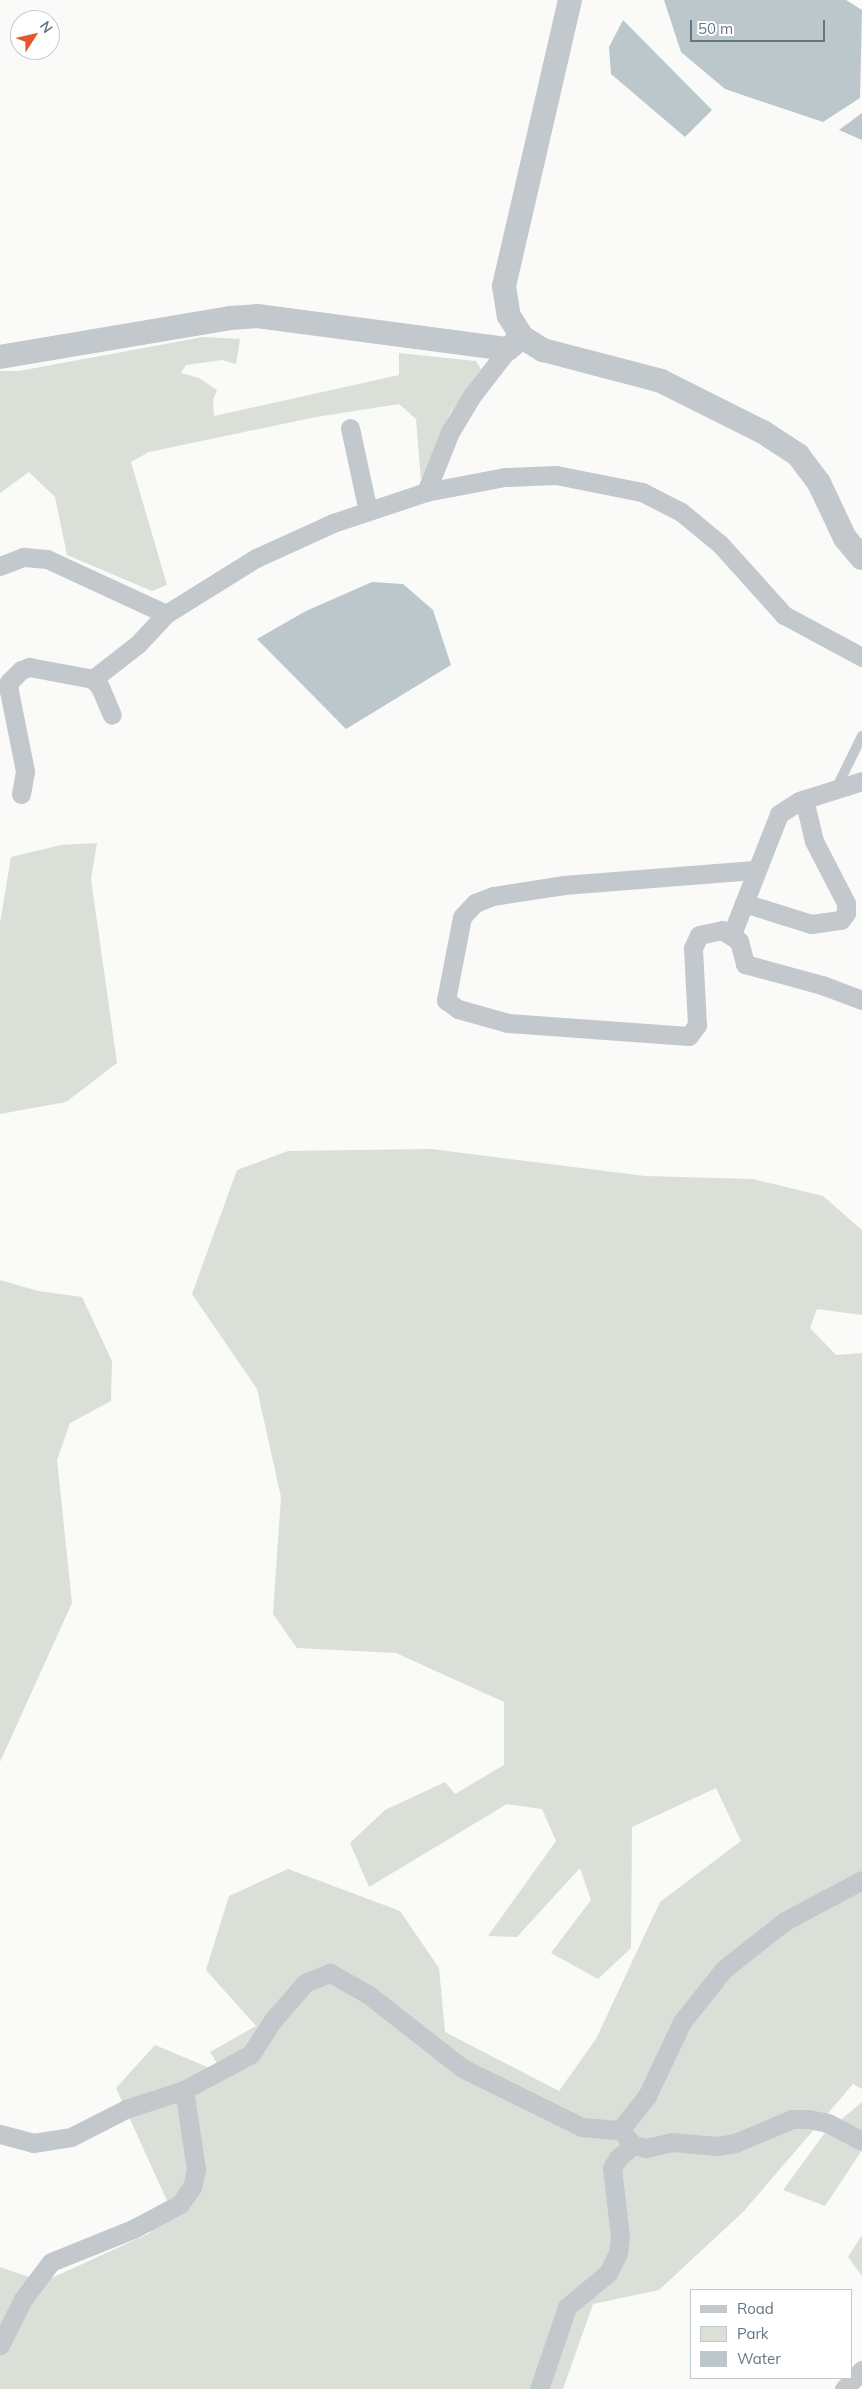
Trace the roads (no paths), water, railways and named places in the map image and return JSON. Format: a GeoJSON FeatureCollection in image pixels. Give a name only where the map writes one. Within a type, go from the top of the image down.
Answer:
{"type":"FeatureCollection","features":[{"type":"Feature","properties":{"kind":"street"},"geometry":{"type":"LineString","coordinates":[[515,343],[504,286],[570,0]]}},
{"type":"Feature","properties":{"kind":"street"},"geometry":{"type":"LineString","coordinates":[[0,357],[230,318],[257,316],[515,343],[661,381],[763,432],[798,455],[818,483],[845,538],[862,558]]}},
{"type":"Feature","properties":{"kind":"street"},"geometry":{"type":"LineString","coordinates":[[426,492],[450,432],[471,397],[515,343]]}},
{"type":"Feature","properties":{"kind":"street"},"geometry":{"type":"LineString","coordinates":[[350,428],[368,511]]}},
{"type":"Feature","properties":{"kind":"street"},"geometry":{"type":"LineString","coordinates":[[93,679],[138,644],[166,614],[256,558],[333,523],[426,492],[505,478],[556,475],[642,492],[681,512],[701,527],[784,615],[862,658]]}},
{"type":"Feature","properties":{"kind":"street"},"geometry":{"type":"LineString","coordinates":[[0,566],[24,558],[47,559],[166,614]]}},
{"type":"Feature","properties":{"kind":"street"},"geometry":{"type":"LineString","coordinates":[[20,794],[25,771],[5,682],[30,666],[93,679],[100,687],[112,715]]}},
{"type":"Feature","properties":{"kind":"street"},"geometry":{"type":"LineString","coordinates":[[732,934],[754,870],[778,814],[804,799],[862,781]]}},
{"type":"Feature","properties":{"kind":"street"},"geometry":{"type":"LineString","coordinates":[[744,903],[811,924],[841,920],[846,913],[846,903],[814,840],[804,799]]}},
{"type":"Feature","properties":{"kind":"street"},"geometry":{"type":"LineString","coordinates":[[754,870],[564,885],[493,896],[475,903],[462,917],[446,1000],[458,1010],[508,1023],[689,1036],[697,1025],[693,948],[699,935],[708,930],[732,934],[740,941],[745,964],[822,985],[862,1000]]}},
{"type":"Feature","properties":{"kind":"street"},"geometry":{"type":"LineString","coordinates":[[620,2130],[647,2096],[682,2022],[724,1969],[785,1921],[862,1880]]}},
{"type":"Feature","properties":{"kind":"street"},"geometry":{"type":"LineString","coordinates":[[0,2134],[33,2143],[71,2137],[126,2109],[184,2090],[251,2054],[273,2020],[305,1983],[330,1973],[368,1995],[462,2068],[582,2128],[620,2130],[633,2145],[646,2148],[671,2142],[717,2146],[735,2143],[792,2119],[828,2124],[862,2141]]}},
{"type":"Feature","properties":{"kind":"street"},"geometry":{"type":"LineString","coordinates":[[0,2345],[23,2299],[51,2262],[133,2229],[180,2204],[192,2187],[196,2169],[184,2090]]}},
{"type":"Feature","properties":{"kind":"street"},"geometry":{"type":"LineString","coordinates":[[539,2389],[567,2307],[608,2273],[618,2253],[620,2236],[612,2168],[618,2158],[633,2145]]}},
{"type":"Feature","properties":{"kind":"street"},"geometry":{"type":"LineString","coordinates":[[844,2389],[862,2370]]}},
{"type":"Feature","properties":{"kind":"lane"},"geometry":{"type":"LineString","coordinates":[[835,790],[862,736]]}},
{"type":"Feature","properties":{"kind":"water"},"geometry":{"type":"Polygon","coordinates":[[[664,0],[846,0],[862,10],[860,98],[823,122],[725,89],[681,52],[664,0]]]}},
{"type":"Feature","properties":{"kind":"water"},"geometry":{"type":"Polygon","coordinates":[[[623,20],[712,110],[685,137],[611,74],[609,47],[623,20]]]}},
{"type":"Feature","properties":{"kind":"water"},"geometry":{"type":"Polygon","coordinates":[[[862,113],[862,140],[839,130],[862,113]]]}},
{"type":"Feature","properties":{"kind":"water"},"geometry":{"type":"Polygon","coordinates":[[[372,582],[403,584],[433,610],[451,665],[346,729],[257,639],[306,611],[372,582]]]}}]}
